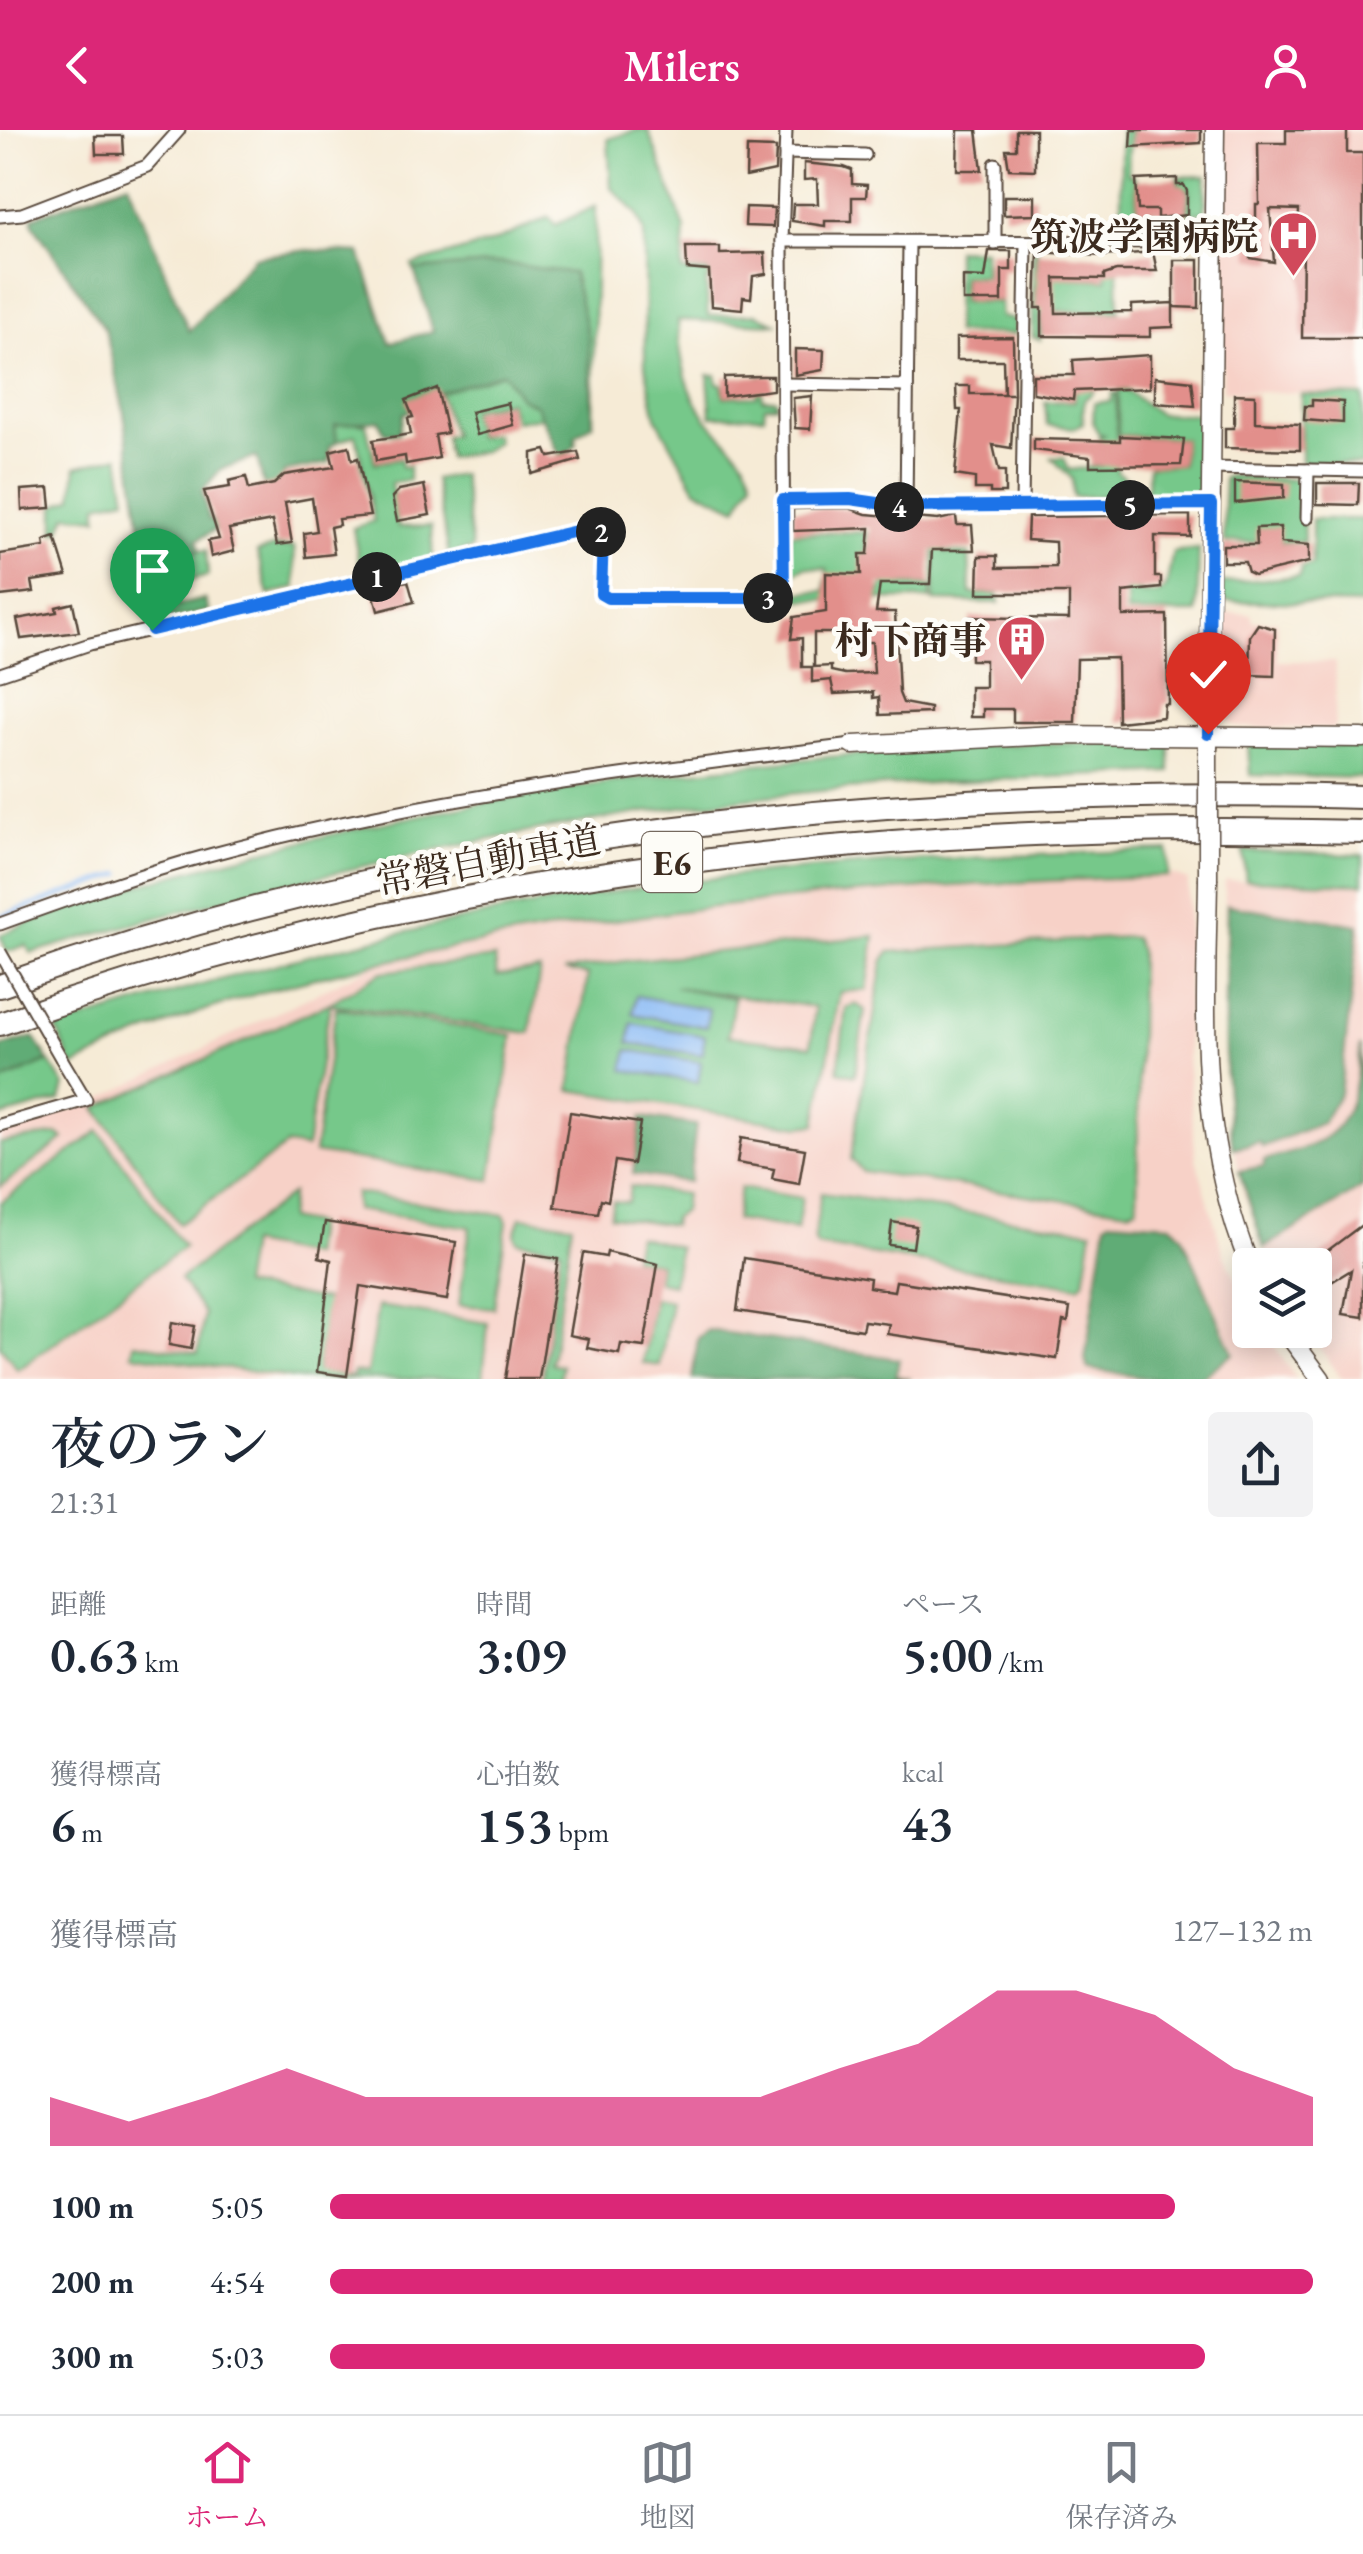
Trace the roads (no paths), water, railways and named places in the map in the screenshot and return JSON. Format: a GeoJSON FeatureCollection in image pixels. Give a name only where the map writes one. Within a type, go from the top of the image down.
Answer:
{"type":"FeatureCollection","features":[{"type":"Feature","properties":{"kind":"highway","name":"常磐自動車道"},"geometry":{"type":"LineString","coordinates":[[0,986],[169,932],[304,897],[432,868],[650,829],[818,810],[1049,795],[1363,797]]}},
{"type":"Feature","properties":{"kind":"highway","name":"常磐自動車道"},"geometry":{"type":"LineString","coordinates":[[0,1024],[183,965],[314,930],[421,905],[655,864],[798,847],[1054,830],[1363,832]]}},
{"type":"Feature","properties":{"kind":"street"},"geometry":{"type":"LineString","coordinates":[[0,216],[22,214],[146,166],[179,130]]}},
{"type":"Feature","properties":{"kind":"street"},"geometry":{"type":"LineString","coordinates":[[0,674],[90,644],[589,528],[600,530],[603,536],[601,594],[608,598],[784,598],[782,241],[786,130]]}},
{"type":"Feature","properties":{"kind":"street"},"geometry":{"type":"LineString","coordinates":[[1215,130],[1208,1107],[1223,1191],[1244,1248]]}},
{"type":"Feature","properties":{"kind":"street"},"geometry":{"type":"LineString","coordinates":[[786,153],[865,155]]}},
{"type":"Feature","properties":{"kind":"street"},"geometry":{"type":"LineString","coordinates":[[995,164],[995,244]]}},
{"type":"Feature","properties":{"kind":"street"},"geometry":{"type":"LineString","coordinates":[[782,241],[1026,245],[1214,242]]}},
{"type":"Feature","properties":{"kind":"street"},"geometry":{"type":"LineString","coordinates":[[906,507],[909,243]]}},
{"type":"Feature","properties":{"kind":"street"},"geometry":{"type":"LineString","coordinates":[[1022,506],[1026,245]]}},
{"type":"Feature","properties":{"kind":"street"},"geometry":{"type":"LineString","coordinates":[[784,384],[907,386]]}},
{"type":"Feature","properties":{"kind":"street"},"geometry":{"type":"LineString","coordinates":[[1211,468],[1363,471]]}},
{"type":"Feature","properties":{"kind":"street"},"geometry":{"type":"LineString","coordinates":[[1308,470],[1308,518]]}},
{"type":"Feature","properties":{"kind":"street"},"geometry":{"type":"LineString","coordinates":[[783,500],[850,499],[906,507],[1211,504]]}},
{"type":"Feature","properties":{"kind":"street"},"geometry":{"type":"LineString","coordinates":[[0,924],[208,855],[493,792],[853,745],[1055,734],[1208,740],[1363,738]]}},
{"type":"Feature","properties":{"kind":"street"},"geometry":{"type":"LineString","coordinates":[[0,952],[86,1100],[0,1125]]}},
{"type":"Feature","properties":{"kind":"street"},"geometry":{"type":"LineString","coordinates":[[1299,1348],[1321,1379]]}},
{"type":"Feature","properties":{"kind":"water"},"geometry":{"type":"Polygon","coordinates":[[[636,996],[709,1009],[706,1027],[633,1014],[636,996]]]}},
{"type":"Feature","properties":{"kind":"water"},"geometry":{"type":"Polygon","coordinates":[[[632,1023],[705,1036],[702,1055],[629,1043],[632,1023]]]}},
{"type":"Feature","properties":{"kind":"water"},"geometry":{"type":"Polygon","coordinates":[[[628,1050],[701,1062],[698,1082],[624,1070],[628,1050]]]}},
{"type":"Feature","properties":{"kind":"waterway"},"geometry":{"type":"LineString","coordinates":[[0,917],[121,874]]}},
{"type":"Feature","properties":{"kind":"place","name":"筑波学園病院"},"geometry":{"type":"Point","coordinates":[1293,278]}},
{"type":"Feature","properties":{"kind":"place","name":"村下商事"},"geometry":{"type":"Point","coordinates":[1022,682]}}]}
